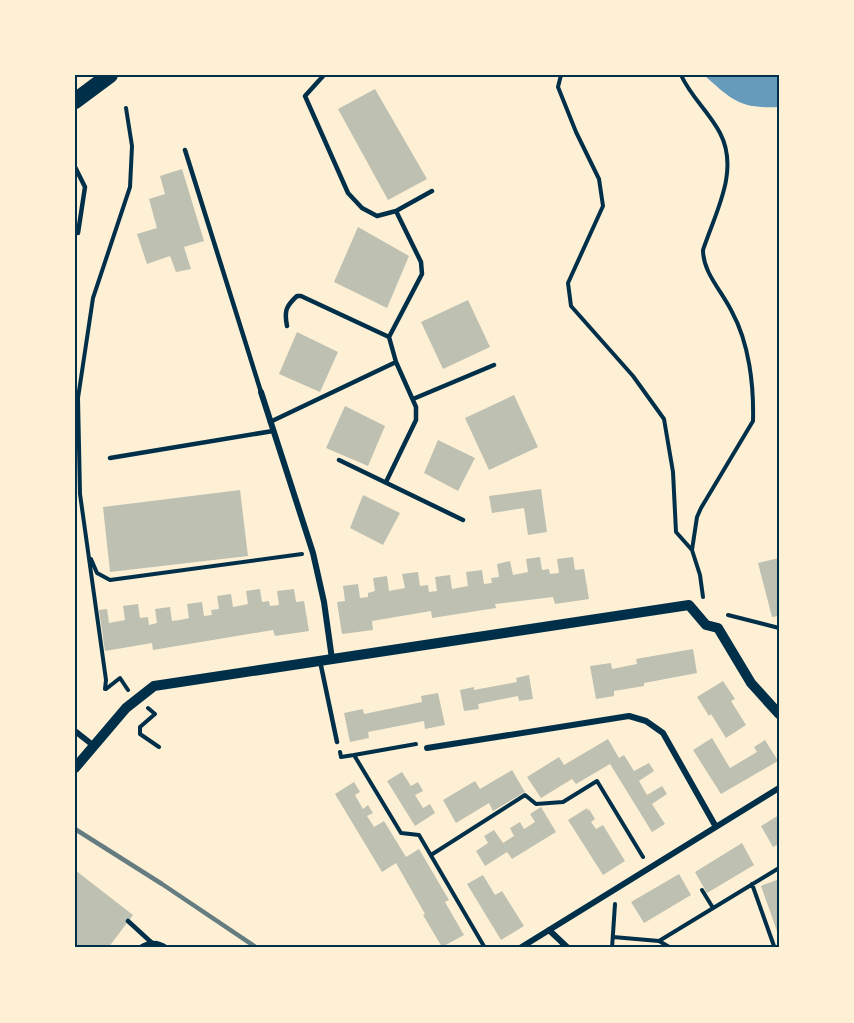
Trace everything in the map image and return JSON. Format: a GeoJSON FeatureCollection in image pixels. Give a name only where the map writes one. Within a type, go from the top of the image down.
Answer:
{"type":"FeatureCollection","features":[{"type":"Feature","properties":{"kind":"highway"},"geometry":{"type":"LineString","coordinates":[[75,101],[110,75]]}},
{"type":"Feature","properties":{"kind":"street"},"geometry":{"type":"LineString","coordinates":[[261,392],[313,553],[324,602],[332,659]]}},
{"type":"Feature","properties":{"kind":"street"},"geometry":{"type":"LineString","coordinates":[[75,768],[126,708],[154,686],[689,605],[705,625],[718,628],[752,683],[779,714]]}},
{"type":"Feature","properties":{"kind":"street"},"geometry":{"type":"LineString","coordinates":[[427,748],[629,716],[646,721],[663,733],[716,827]]}},
{"type":"Feature","properties":{"kind":"street"},"geometry":{"type":"LineString","coordinates":[[75,731],[93,747]]}},
{"type":"Feature","properties":{"kind":"street"},"geometry":{"type":"LineString","coordinates":[[520,948],[779,788]]}},
{"type":"Feature","properties":{"kind":"street"},"geometry":{"type":"LineString","coordinates":[[549,930],[568,948]]}},
{"type":"Feature","properties":{"kind":"lane"},"geometry":{"type":"LineString","coordinates":[[324,75],[305,96],[348,193],[362,208],[377,216],[396,211],[432,191]]}},
{"type":"Feature","properties":{"kind":"lane"},"geometry":{"type":"LineString","coordinates":[[185,150],[261,392]]}},
{"type":"Feature","properties":{"kind":"lane"},"geometry":{"type":"LineString","coordinates":[[75,168],[85,187],[78,232]]}},
{"type":"Feature","properties":{"kind":"lane"},"geometry":{"type":"LineString","coordinates":[[386,482],[416,420],[416,407],[396,362],[389,337],[422,274],[422,262],[396,211]]}},
{"type":"Feature","properties":{"kind":"lane"},"geometry":{"type":"LineString","coordinates":[[287,326],[285,312],[289,303],[297,296],[389,337]]}},
{"type":"Feature","properties":{"kind":"lane"},"geometry":{"type":"LineString","coordinates":[[270,422],[396,362]]}},
{"type":"Feature","properties":{"kind":"lane"},"geometry":{"type":"LineString","coordinates":[[413,399],[494,365]]}},
{"type":"Feature","properties":{"kind":"lane"},"geometry":{"type":"LineString","coordinates":[[110,458],[273,431]]}},
{"type":"Feature","properties":{"kind":"lane"},"geometry":{"type":"LineString","coordinates":[[339,459],[463,520]]}},
{"type":"Feature","properties":{"kind":"lane"},"geometry":{"type":"LineString","coordinates":[[320,661],[337,742]]}},
{"type":"Feature","properties":{"kind":"lane"},"geometry":{"type":"LineString","coordinates":[[128,921],[152,943]]}},
{"type":"Feature","properties":{"kind":"lane"},"geometry":{"type":"LineString","coordinates":[[138,948],[152,943],[159,943],[167,948]]}},
{"type":"Feature","properties":{"kind":"path"},"geometry":{"type":"LineString","coordinates":[[561,75],[558,87],[576,132],[599,179],[603,206],[568,283],[572,306],[633,376],[664,419],[673,472],[676,532],[692,550],[700,575],[705,625]]}},
{"type":"Feature","properties":{"kind":"path"},"geometry":{"type":"LineString","coordinates":[[681,75],[690,93],[721,135],[725,148],[726,187],[703,250],[703,261],[736,322],[746,348],[753,405],[753,421],[701,508],[697,518],[692,550]]}},
{"type":"Feature","properties":{"kind":"path"},"geometry":{"type":"LineString","coordinates":[[120,678],[105,689],[105,673],[80,494],[78,398],[93,298],[130,187],[132,146],[126,108]]}},
{"type":"Feature","properties":{"kind":"path"},"geometry":{"type":"LineString","coordinates":[[88,553],[97,573],[110,580],[313,553]]}},
{"type":"Feature","properties":{"kind":"path"},"geometry":{"type":"LineString","coordinates":[[725,615],[779,628]]}},
{"type":"Feature","properties":{"kind":"path"},"geometry":{"type":"LineString","coordinates":[[155,714],[140,727],[140,734],[159,747]]}},
{"type":"Feature","properties":{"kind":"path"},"geometry":{"type":"LineString","coordinates":[[337,742],[341,757],[421,743],[427,748]]}},
{"type":"Feature","properties":{"kind":"path"},"geometry":{"type":"LineString","coordinates":[[354,755],[401,833],[419,835],[485,948]]}},
{"type":"Feature","properties":{"kind":"path"},"geometry":{"type":"LineString","coordinates":[[431,855],[525,795],[536,804],[563,802],[597,781],[649,868]]}},
{"type":"Feature","properties":{"kind":"path"},"geometry":{"type":"LineString","coordinates":[[659,941],[779,868]]}},
{"type":"Feature","properties":{"kind":"path"},"geometry":{"type":"LineString","coordinates":[[752,884],[775,946]]}},
{"type":"Feature","properties":{"kind":"path"},"geometry":{"type":"LineString","coordinates":[[612,948],[616,889]]}},
{"type":"Feature","properties":{"kind":"path"},"geometry":{"type":"LineString","coordinates":[[702,890],[713,908]]}},
{"type":"Feature","properties":{"kind":"path"},"geometry":{"type":"LineString","coordinates":[[613,937],[659,941],[671,948]]}},
{"type":"Feature","properties":{"kind":"water"},"geometry":{"type":"Polygon","coordinates":[[[704,75],[779,75],[779,107],[755,106],[737,101],[704,75]]]}},
{"type":"Feature","properties":{"kind":"building"},"geometry":{"type":"Polygon","coordinates":[[[375,89],[427,179],[388,200],[338,109],[375,89]]]}},
{"type":"Feature","properties":{"kind":"building"},"geometry":{"type":"Polygon","coordinates":[[[182,169],[204,241],[184,247],[191,269],[176,272],[170,256],[147,264],[137,234],[157,228],[149,199],[165,194],[160,176],[182,169]]]}},
{"type":"Feature","properties":{"kind":"building"},"geometry":{"type":"Polygon","coordinates":[[[358,227],[409,256],[387,308],[334,282],[358,227]]]}},
{"type":"Feature","properties":{"kind":"building"},"geometry":{"type":"Polygon","coordinates":[[[468,300],[490,347],[443,369],[421,322],[468,300]]]}},
{"type":"Feature","properties":{"kind":"building"},"geometry":{"type":"Polygon","coordinates":[[[297,332],[338,352],[320,392],[279,374],[297,332]]]}},
{"type":"Feature","properties":{"kind":"building"},"geometry":{"type":"Polygon","coordinates":[[[514,395],[538,447],[489,470],[465,418],[514,395]]]}},
{"type":"Feature","properties":{"kind":"building"},"geometry":{"type":"Polygon","coordinates":[[[345,406],[385,426],[368,466],[326,448],[345,406]]]}},
{"type":"Feature","properties":{"kind":"building"},"geometry":{"type":"Polygon","coordinates":[[[438,440],[475,458],[458,491],[424,473],[438,440]]]}},
{"type":"Feature","properties":{"kind":"building"},"geometry":{"type":"Polygon","coordinates":[[[541,489],[547,532],[528,535],[524,508],[492,513],[489,496],[541,489]]]}},
{"type":"Feature","properties":{"kind":"building"},"geometry":{"type":"Polygon","coordinates":[[[240,490],[248,556],[110,572],[103,507],[240,490]]]}},
{"type":"Feature","properties":{"kind":"building"},"geometry":{"type":"Polygon","coordinates":[[[363,495],[400,513],[383,545],[350,528],[363,495]]]}},
{"type":"Feature","properties":{"kind":"building"},"geometry":{"type":"Polygon","coordinates":[[[540,557],[542,570],[549,569],[550,574],[559,573],[557,559],[573,557],[575,570],[584,569],[589,599],[555,604],[553,597],[495,604],[496,608],[432,618],[431,611],[372,621],[373,630],[342,634],[337,602],[345,601],[343,586],[358,584],[360,598],[368,597],[368,593],[375,591],[373,578],[387,576],[389,591],[405,588],[402,574],[418,572],[420,586],[428,585],[429,592],[437,591],[435,577],[450,575],[452,589],[468,586],[466,572],[482,570],[484,584],[492,583],[491,578],[499,577],[497,564],[510,561],[513,575],[528,572],[526,559],[540,557]]]}},
{"type":"Feature","properties":{"kind":"building"},"geometry":{"type":"Polygon","coordinates":[[[779,558],[779,616],[772,617],[758,563],[779,558]]]}},
{"type":"Feature","properties":{"kind":"building"},"geometry":{"type":"Polygon","coordinates":[[[260,589],[262,602],[269,601],[270,606],[279,605],[277,591],[294,589],[296,602],[304,601],[309,631],[275,636],[273,630],[153,650],[152,643],[105,651],[99,610],[107,609],[109,623],[125,620],[123,606],[138,604],[140,618],[148,617],[149,625],[157,623],[155,609],[170,607],[172,621],[180,620],[189,618],[187,604],[202,602],[204,616],[212,615],[211,610],[219,609],[217,596],[231,594],[233,607],[248,604],[246,591],[260,589]]]}},
{"type":"Feature","properties":{"kind":"building"},"geometry":{"type":"Polygon","coordinates":[[[693,649],[697,673],[644,683],[644,686],[614,691],[614,696],[596,699],[590,666],[611,663],[612,669],[637,664],[636,659],[693,649]]]}},
{"type":"Feature","properties":{"kind":"building"},"geometry":{"type":"Polygon","coordinates":[[[529,675],[533,699],[519,701],[518,696],[478,704],[479,709],[464,711],[460,690],[474,687],[474,690],[517,682],[516,678],[529,675]]]}},
{"type":"Feature","properties":{"kind":"building"},"geometry":{"type":"Polygon","coordinates":[[[723,681],[735,699],[731,701],[746,725],[726,738],[697,697],[723,681]]]}},
{"type":"Feature","properties":{"kind":"building"},"geometry":{"type":"Polygon","coordinates":[[[438,693],[445,725],[425,729],[424,721],[368,732],[369,738],[350,742],[344,713],[363,709],[364,714],[422,702],[421,696],[438,693]]]}},
{"type":"Feature","properties":{"kind":"building"},"geometry":{"type":"Polygon","coordinates":[[[712,738],[730,768],[757,752],[754,747],[765,740],[778,761],[721,794],[693,750],[712,738]]]}},
{"type":"Feature","properties":{"kind":"building"},"geometry":{"type":"Polygon","coordinates":[[[608,739],[619,758],[624,755],[634,771],[649,763],[654,771],[639,781],[647,795],[662,786],[667,794],[652,804],[665,824],[652,832],[610,764],[576,784],[572,779],[541,798],[527,777],[559,757],[564,765],[608,739]]]}},
{"type":"Feature","properties":{"kind":"building"},"geometry":{"type":"Polygon","coordinates":[[[512,770],[525,792],[493,811],[489,803],[456,823],[443,800],[475,781],[480,789],[512,770]]]}},
{"type":"Feature","properties":{"kind":"building"},"geometry":{"type":"Polygon","coordinates":[[[402,772],[411,786],[418,782],[423,791],[415,795],[423,808],[430,804],[435,813],[415,826],[387,781],[402,772]]]}},
{"type":"Feature","properties":{"kind":"building"},"geometry":{"type":"Polygon","coordinates":[[[354,782],[360,792],[355,795],[363,809],[368,805],[373,813],[367,816],[374,827],[384,821],[406,857],[419,849],[449,900],[445,902],[464,935],[442,947],[396,863],[382,872],[335,794],[354,782]]]}},
{"type":"Feature","properties":{"kind":"building"},"geometry":{"type":"Polygon","coordinates":[[[541,807],[556,832],[512,859],[507,852],[485,866],[476,851],[488,843],[484,836],[494,830],[503,843],[514,836],[510,828],[520,822],[524,829],[535,822],[530,814],[541,807]]]}},
{"type":"Feature","properties":{"kind":"building"},"geometry":{"type":"Polygon","coordinates":[[[587,808],[595,819],[591,822],[596,829],[603,825],[625,861],[603,875],[568,820],[587,808]]]}},
{"type":"Feature","properties":{"kind":"building"},"geometry":{"type":"Polygon","coordinates":[[[779,815],[779,844],[773,847],[761,826],[779,815]]]}},
{"type":"Feature","properties":{"kind":"building"},"geometry":{"type":"Polygon","coordinates":[[[742,843],[754,865],[707,893],[695,872],[742,843]]]}},
{"type":"Feature","properties":{"kind":"building"},"geometry":{"type":"Polygon","coordinates":[[[75,870],[133,915],[108,948],[75,948],[75,870]]]}},
{"type":"Feature","properties":{"kind":"building"},"geometry":{"type":"Polygon","coordinates":[[[679,874],[691,895],[644,923],[631,902],[679,874]]]}},
{"type":"Feature","properties":{"kind":"building"},"geometry":{"type":"Polygon","coordinates":[[[483,875],[495,895],[502,891],[524,926],[501,940],[467,884],[483,875]]]}},
{"type":"Feature","properties":{"kind":"building"},"geometry":{"type":"Polygon","coordinates":[[[779,879],[779,937],[761,886],[779,879]]]}},
{"type":"Feature","properties":{"kind":"railway"},"geometry":{"type":"LineString","coordinates":[[75,829],[257,948]]}}]}
